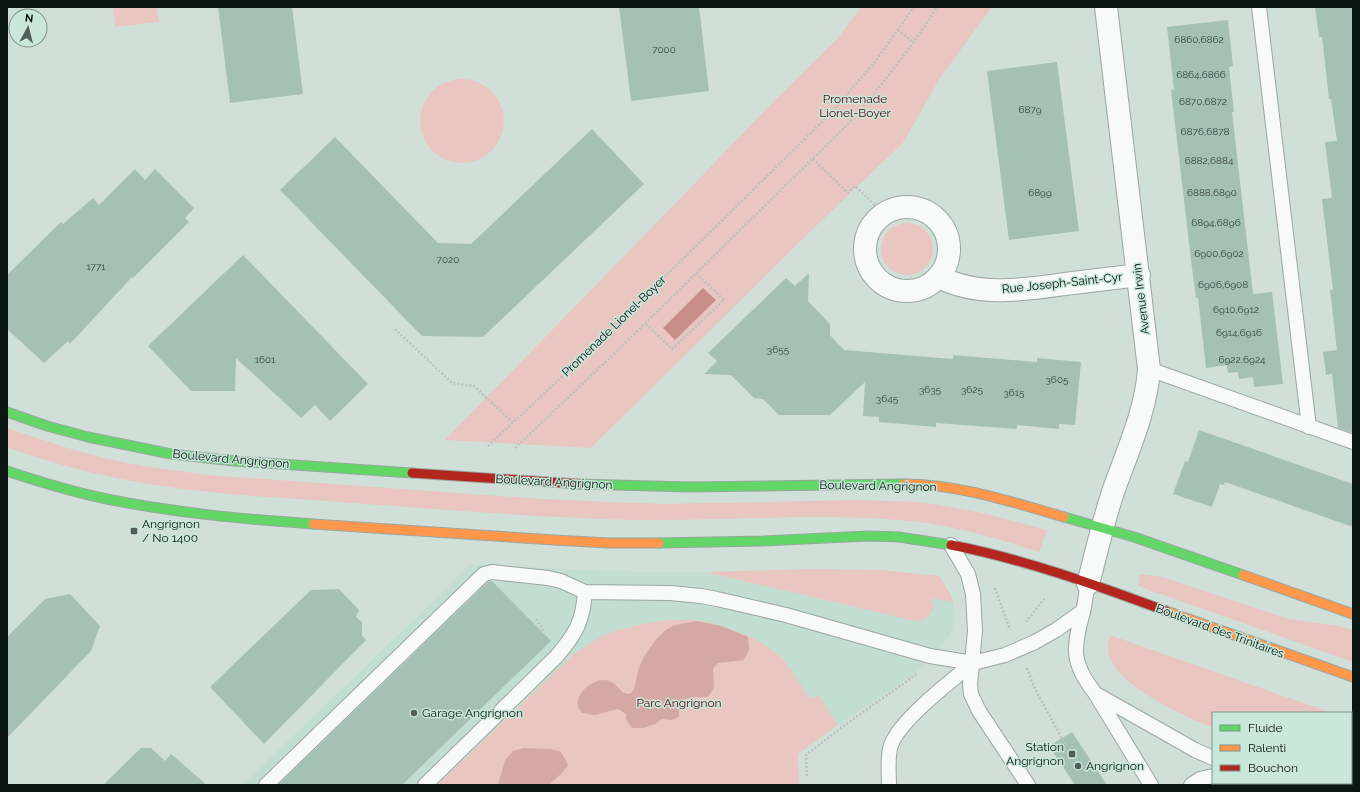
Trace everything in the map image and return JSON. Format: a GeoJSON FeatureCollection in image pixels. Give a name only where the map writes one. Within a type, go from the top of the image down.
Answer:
{"type":"FeatureCollection","features":[{"type":"Feature","properties":{"kind":"main road","name":"Boulevard Angrignon"},"geometry":{"type":"LineString","coordinates":[[7,412],[54,428],[96,439],[172,454],[207,458],[497,479],[621,486],[917,484],[983,494],[1103,528]]}},
{"type":"Feature","properties":{"kind":"main road"},"geometry":{"type":"LineString","coordinates":[[7,471],[42,483],[91,495],[158,508],[215,515],[318,524],[610,542],[780,540],[854,536],[877,536],[929,541],[990,554],[1088,584]]}},
{"type":"Feature","properties":{"kind":"main road"},"geometry":{"type":"LineString","coordinates":[[1103,528],[1353,614]]}},
{"type":"Feature","properties":{"kind":"main road","name":"Boulevard des Trinitaires"},"geometry":{"type":"LineString","coordinates":[[1088,584],[1353,677]]}},
{"type":"Feature","properties":{"kind":"street","name":"Avenue Irwin"},"geometry":{"type":"LineString","coordinates":[[1088,584],[1112,494],[1144,403],[1148,387],[1149,369],[1106,7]]}},
{"type":"Feature","properties":{"kind":"street"},"geometry":{"type":"LineString","coordinates":[[912,207],[925,211],[936,218],[944,229],[949,241],[949,254],[946,267],[939,277],[928,286],[915,291],[902,291],[889,288],[878,280],[870,270],[865,257],[865,244],[868,232],[876,220],[884,214],[899,208],[912,207]]}},
{"type":"Feature","properties":{"kind":"street","name":"Rue Joseph-Saint-Cyr"},"geometry":{"type":"LineString","coordinates":[[939,277],[950,283],[963,287],[992,290],[1017,290],[1139,275]]}},
{"type":"Feature","properties":{"kind":"lane"},"geometry":{"type":"LineString","coordinates":[[1259,7],[1309,427]]}},
{"type":"Feature","properties":{"kind":"lane"},"geometry":{"type":"LineString","coordinates":[[1149,369],[1353,442]]}},
{"type":"Feature","properties":{"kind":"lane"},"geometry":{"type":"LineString","coordinates":[[951,545],[968,574],[973,594],[975,631],[970,685],[971,694],[975,703],[1028,785]]}},
{"type":"Feature","properties":{"kind":"lane"},"geometry":{"type":"LineString","coordinates":[[266,785],[484,574],[492,572],[548,578],[561,581],[585,592],[670,594],[701,596],[718,599],[786,615],[930,656],[973,663],[1005,655],[1035,642],[1056,630],[1083,611]]}},
{"type":"Feature","properties":{"kind":"lane"},"geometry":{"type":"LineString","coordinates":[[1088,584],[1076,636],[1075,650],[1077,660],[1086,681],[1095,693],[1151,785]]}},
{"type":"Feature","properties":{"kind":"lane"},"geometry":{"type":"LineString","coordinates":[[425,785],[566,646],[576,633],[584,604],[585,592]]}},
{"type":"Feature","properties":{"kind":"lane"},"geometry":{"type":"LineString","coordinates":[[889,785],[890,752],[892,744],[898,734],[918,711],[973,663]]}},
{"type":"Feature","properties":{"kind":"lane"},"geometry":{"type":"LineString","coordinates":[[1095,693],[1212,758]]}},
{"type":"Feature","properties":{"kind":"lane"},"geometry":{"type":"LineString","coordinates":[[1191,785],[1200,779],[1212,776]]}},
{"type":"Feature","properties":{"kind":"path","name":"Promenade Lionel-Boyer"},"geometry":{"type":"LineString","coordinates":[[488,446],[587,353],[809,135],[874,63],[914,7]]}},
{"type":"Feature","properties":{"kind":"path"},"geometry":{"type":"LineString","coordinates":[[515,448],[646,324],[845,127],[873,96],[914,43],[937,7]]}},
{"type":"Feature","properties":{"kind":"path"},"geometry":{"type":"LineString","coordinates":[[898,30],[914,43]]}},
{"type":"Feature","properties":{"kind":"path"},"geometry":{"type":"LineString","coordinates":[[813,159],[848,193],[855,186],[884,214]]}},
{"type":"Feature","properties":{"kind":"path"},"geometry":{"type":"LineString","coordinates":[[646,324],[672,349],[724,300],[696,274]]}},
{"type":"Feature","properties":{"kind":"path"},"geometry":{"type":"LineString","coordinates":[[395,329],[452,382],[474,386],[513,423]]}},
{"type":"Feature","properties":{"kind":"path"},"geometry":{"type":"LineString","coordinates":[[993,582],[1010,631]]}},
{"type":"Feature","properties":{"kind":"path"},"geometry":{"type":"LineString","coordinates":[[1022,626],[1045,598]]}},
{"type":"Feature","properties":{"kind":"path"},"geometry":{"type":"LineString","coordinates":[[536,619],[544,631],[540,630]]}},
{"type":"Feature","properties":{"kind":"path"},"geometry":{"type":"LineString","coordinates":[[1024,662],[1035,689],[1065,744]]}},
{"type":"Feature","properties":{"kind":"path"},"geometry":{"type":"LineString","coordinates":[[807,776],[806,755],[844,725],[916,675]]}},
{"type":"Feature","properties":{"kind":"shaded area"},"geometry":{"type":"Polygon","coordinates":[[[703,288],[716,300],[675,340],[663,328],[703,288]]]}},
{"type":"Feature","properties":{"kind":"shaded area"},"geometry":{"type":"Polygon","coordinates":[[[472,564],[593,571],[705,572],[915,621],[933,603],[931,598],[953,602],[955,615],[953,628],[949,637],[917,672],[838,725],[819,695],[810,699],[782,659],[670,620],[647,623],[615,631],[601,636],[574,654],[437,785],[242,785],[472,564]]]}},
{"type":"Feature","properties":{"kind":"green space"},"geometry":{"type":"Polygon","coordinates":[[[113,7],[157,7],[159,22],[115,27],[113,7]]]}},
{"type":"Feature","properties":{"kind":"green space","name":"Promenade Lionel-Boyer"},"geometry":{"type":"Polygon","coordinates":[[[861,7],[992,7],[940,78],[903,143],[818,224],[591,448],[445,440],[768,107],[838,38],[861,7]]]}},
{"type":"Feature","properties":{"kind":"green space"},"geometry":{"type":"Polygon","coordinates":[[[462,79],[478,82],[492,91],[501,105],[504,121],[501,137],[492,151],[478,160],[462,163],[446,160],[432,151],[423,137],[420,121],[423,105],[432,91],[446,82],[462,79]]]}},
{"type":"Feature","properties":{"kind":"green space"},"geometry":{"type":"Polygon","coordinates":[[[902,223],[912,223],[926,230],[933,244],[933,254],[926,268],[912,275],[902,275],[892,271],[885,264],[881,254],[881,244],[885,234],[892,227],[902,223]]]}},
{"type":"Feature","properties":{"kind":"green space"},"geometry":{"type":"Polygon","coordinates":[[[7,428],[71,449],[108,459],[143,466],[207,475],[543,499],[611,502],[664,504],[857,500],[922,502],[983,513],[1047,530],[1039,552],[951,527],[897,520],[833,517],[672,520],[604,519],[496,513],[215,493],[149,484],[87,472],[47,460],[7,447],[7,428]]]}},
{"type":"Feature","properties":{"kind":"green space"},"geometry":{"type":"Polygon","coordinates":[[[811,569],[881,570],[939,576],[950,593],[953,602],[931,598],[934,608],[930,614],[924,619],[915,621],[705,572],[811,569]]]}},
{"type":"Feature","properties":{"kind":"green space"},"geometry":{"type":"Polygon","coordinates":[[[1140,574],[1162,577],[1289,619],[1338,626],[1353,630],[1353,662],[1138,586],[1140,574]]]}},
{"type":"Feature","properties":{"kind":"green space","name":"Parc Angrignon"},"geometry":{"type":"Polygon","coordinates":[[[670,620],[695,620],[705,622],[729,628],[753,638],[764,644],[782,658],[810,699],[819,695],[838,725],[798,754],[799,785],[437,785],[574,654],[601,636],[615,631],[647,623],[670,620]]]}},
{"type":"Feature","properties":{"kind":"green space"},"geometry":{"type":"Polygon","coordinates":[[[696,621],[721,626],[748,637],[749,650],[744,660],[718,663],[713,669],[714,688],[708,697],[687,699],[683,701],[681,705],[679,717],[671,720],[662,719],[655,724],[643,728],[632,728],[626,719],[626,714],[618,709],[595,715],[582,713],[578,707],[578,701],[579,696],[585,688],[598,681],[605,680],[617,686],[623,693],[630,694],[635,686],[642,660],[657,639],[666,630],[673,626],[696,621]]]}},
{"type":"Feature","properties":{"kind":"green space"},"geometry":{"type":"Polygon","coordinates":[[[1110,635],[1329,712],[1212,712],[1212,728],[1158,702],[1132,684],[1121,674],[1111,661],[1108,650],[1110,635]]]}},
{"type":"Feature","properties":{"kind":"green space"},"geometry":{"type":"Polygon","coordinates":[[[1353,720],[1353,785],[1336,784],[1352,784],[1353,720]]]}},
{"type":"Feature","properties":{"kind":"green space"},"geometry":{"type":"Polygon","coordinates":[[[524,748],[551,749],[561,752],[568,765],[551,783],[551,785],[498,785],[505,760],[513,751],[524,748]]]}},
{"type":"Feature","properties":{"kind":"building"},"geometry":{"type":"Polygon","coordinates":[[[218,7],[292,7],[303,94],[230,103],[218,7]]]}},
{"type":"Feature","properties":{"kind":"building"},"geometry":{"type":"Polygon","coordinates":[[[619,7],[699,7],[709,91],[631,101],[619,7]]]}},
{"type":"Feature","properties":{"kind":"building"},"geometry":{"type":"Polygon","coordinates":[[[1315,7],[1353,7],[1353,433],[1338,428],[1332,374],[1326,375],[1323,352],[1337,350],[1330,290],[1333,290],[1322,199],[1332,198],[1325,142],[1337,141],[1331,99],[1329,99],[1322,37],[1319,37],[1315,7]]]}},
{"type":"Feature","properties":{"kind":"building"},"geometry":{"type":"Polygon","coordinates":[[[1228,20],[1233,66],[1229,67],[1234,112],[1232,112],[1253,294],[1272,292],[1283,384],[1254,387],[1253,377],[1239,379],[1238,372],[1228,373],[1227,365],[1206,368],[1198,298],[1196,298],[1192,268],[1171,90],[1174,90],[1167,27],[1228,20]]]}},
{"type":"Feature","properties":{"kind":"building"},"geometry":{"type":"Polygon","coordinates":[[[1057,62],[1079,231],[1009,240],[987,71],[1057,62]]]}},
{"type":"Feature","properties":{"kind":"building"},"geometry":{"type":"Polygon","coordinates":[[[592,129],[644,184],[483,337],[422,336],[280,190],[335,137],[438,243],[471,244],[592,129]]]}},
{"type":"Feature","properties":{"kind":"building"},"geometry":{"type":"Polygon","coordinates":[[[135,169],[145,180],[155,169],[194,208],[185,218],[189,222],[133,278],[132,277],[70,344],[68,341],[44,363],[7,329],[7,275],[61,222],[63,224],[93,198],[99,205],[135,169]]]}},
{"type":"Feature","properties":{"kind":"building"},"geometry":{"type":"Polygon","coordinates":[[[243,255],[368,384],[330,421],[315,405],[301,418],[236,358],[235,391],[191,391],[148,346],[243,255]]]}},
{"type":"Feature","properties":{"kind":"building"},"geometry":{"type":"Polygon","coordinates":[[[809,273],[808,301],[830,324],[830,335],[844,350],[953,359],[953,355],[1037,362],[1037,358],[1081,362],[1075,425],[1059,424],[1059,429],[1017,425],[1017,429],[936,423],[936,427],[879,422],[879,417],[863,416],[865,382],[830,415],[779,415],[763,399],[754,398],[731,375],[704,374],[717,361],[708,353],[786,278],[795,286],[809,273]]]}},
{"type":"Feature","properties":{"kind":"building"},"geometry":{"type":"Polygon","coordinates":[[[1199,430],[1353,484],[1353,527],[1225,482],[1224,485],[1220,484],[1212,507],[1173,494],[1185,461],[1188,462],[1199,430]]]}},
{"type":"Feature","properties":{"kind":"building","name":"Garage Angrignon"},"geometry":{"type":"Polygon","coordinates":[[[492,581],[551,641],[402,785],[278,785],[488,582],[492,581]]]}},
{"type":"Feature","properties":{"kind":"building"},"geometry":{"type":"Polygon","coordinates":[[[339,589],[359,610],[356,617],[362,622],[362,636],[366,640],[264,744],[210,687],[311,590],[339,589]]]}},
{"type":"Feature","properties":{"kind":"building"},"geometry":{"type":"Polygon","coordinates":[[[70,594],[100,626],[91,651],[7,738],[7,637],[45,599],[70,594]]]}},
{"type":"Feature","properties":{"kind":"building","name":"Angrignon"},"geometry":{"type":"Polygon","coordinates":[[[1072,732],[1107,785],[1075,785],[1049,746],[1072,732]]]}},
{"type":"Feature","properties":{"kind":"building"},"geometry":{"type":"Polygon","coordinates":[[[141,748],[151,748],[165,761],[171,754],[207,785],[103,785],[141,748]]]}},
{"type":"Feature","properties":{"kind":"traffic: fast"},"geometry":{"type":"LineString","coordinates":[[7,412],[47,426],[88,437],[171,454],[234,461],[412,473]]}},
{"type":"Feature","properties":{"kind":"traffic: fast"},"geometry":{"type":"LineString","coordinates":[[7,471],[69,490],[133,504],[210,515],[313,524]]}},
{"type":"Feature","properties":{"kind":"traffic: fast"},"geometry":{"type":"LineString","coordinates":[[579,484],[689,487],[904,484]]}},
{"type":"Feature","properties":{"kind":"traffic: fast"},"geometry":{"type":"LineString","coordinates":[[1064,517],[1134,537],[1243,575]]}},
{"type":"Feature","properties":{"kind":"traffic: fast"},"geometry":{"type":"LineString","coordinates":[[659,543],[763,541],[869,536],[899,537],[951,545]]}},
{"type":"Feature","properties":{"kind":"traffic: slow"},"geometry":{"type":"LineString","coordinates":[[904,484],[965,490],[1064,517]]}},
{"type":"Feature","properties":{"kind":"traffic: slow"},"geometry":{"type":"LineString","coordinates":[[313,524],[554,540],[609,543],[659,543]]}},
{"type":"Feature","properties":{"kind":"traffic: slow"},"geometry":{"type":"LineString","coordinates":[[1243,575],[1353,614]]}},
{"type":"Feature","properties":{"kind":"traffic: slow"},"geometry":{"type":"LineString","coordinates":[[1166,611],[1353,677]]}},
{"type":"Feature","properties":{"kind":"traffic: jam"},"geometry":{"type":"LineString","coordinates":[[412,473],[579,484]]}},
{"type":"Feature","properties":{"kind":"traffic: jam"},"geometry":{"type":"LineString","coordinates":[[951,545],[1033,565],[1086,582],[1166,611]]}},
{"type":"Feature","properties":{"kind":"place","name":"Angrignon / No 1400"},"geometry":{"type":"Point","coordinates":[134,531]}},
{"type":"Feature","properties":{"kind":"place","name":"Garage Angrignon"},"geometry":{"type":"Point","coordinates":[414,713]}},
{"type":"Feature","properties":{"kind":"place","name":"Station Angrignon"},"geometry":{"type":"Point","coordinates":[1072,754]}},
{"type":"Feature","properties":{"kind":"place","name":"Angrignon"},"geometry":{"type":"Point","coordinates":[1078,766]}}]}
